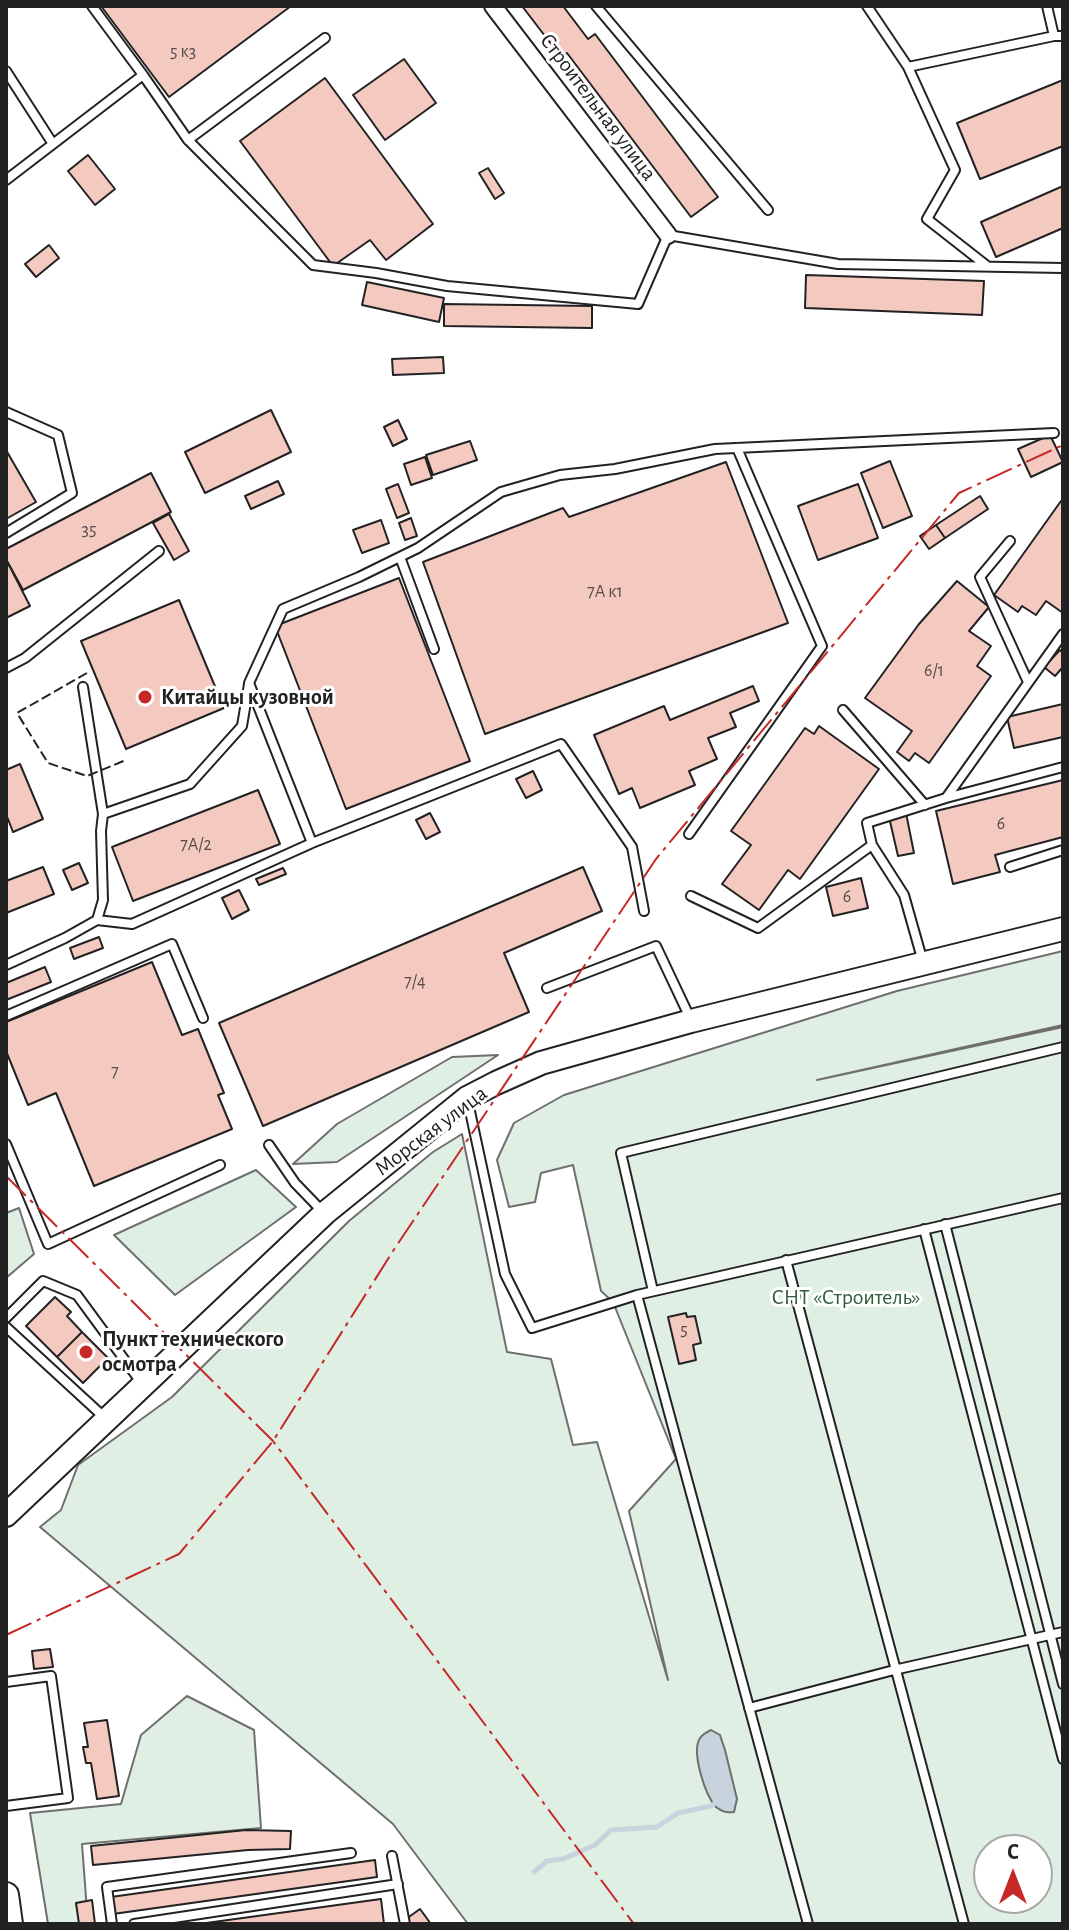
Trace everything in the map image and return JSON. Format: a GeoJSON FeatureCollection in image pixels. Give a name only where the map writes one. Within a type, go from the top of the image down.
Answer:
{"type":"FeatureCollection","features":[{"type":"Feature","properties":{"kind":"main road"},"geometry":{"type":"LineString","coordinates":[[6,1895],[10,1924]]}},
{"type":"Feature","properties":{"kind":"street","name":"Строительная улица"},"geometry":{"type":"LineString","coordinates":[[493,6],[668,235]]}},
{"type":"Feature","properties":{"kind":"street","name":"Морская улица"},"geometry":{"type":"LineString","coordinates":[[6,1515],[325,1213],[467,1098],[541,1063],[691,1021],[1063,929]]}},
{"type":"Feature","properties":{"kind":"lane"},"geometry":{"type":"LineString","coordinates":[[92,6],[188,140],[313,265],[447,286],[638,304],[668,235],[838,264],[1063,268]]}},
{"type":"Feature","properties":{"kind":"lane"},"geometry":{"type":"LineString","coordinates":[[596,6],[768,210]]}},
{"type":"Feature","properties":{"kind":"lane"},"geometry":{"type":"LineString","coordinates":[[867,6],[908,67],[955,170],[927,219],[988,266]]}},
{"type":"Feature","properties":{"kind":"lane"},"geometry":{"type":"LineString","coordinates":[[908,67],[1058,36],[1047,6]]}},
{"type":"Feature","properties":{"kind":"lane"},"geometry":{"type":"LineString","coordinates":[[188,140],[325,38]]}},
{"type":"Feature","properties":{"kind":"lane"},"geometry":{"type":"LineString","coordinates":[[6,71],[53,144]]}},
{"type":"Feature","properties":{"kind":"lane"},"geometry":{"type":"LineString","coordinates":[[6,180],[143,75]]}},
{"type":"Feature","properties":{"kind":"lane"},"geometry":{"type":"LineString","coordinates":[[6,412],[58,435],[72,493],[6,533]]}},
{"type":"Feature","properties":{"kind":"lane"},"geometry":{"type":"LineString","coordinates":[[103,814],[190,784],[242,726],[249,683],[283,609],[418,548],[501,492],[560,475],[615,469],[715,449],[1054,433]]}},
{"type":"Feature","properties":{"kind":"lane"},"geometry":{"type":"LineString","coordinates":[[689,834],[822,646],[737,448]]}},
{"type":"Feature","properties":{"kind":"lane"},"geometry":{"type":"LineString","coordinates":[[1010,541],[980,577],[1028,682]]}},
{"type":"Feature","properties":{"kind":"lane"},"geometry":{"type":"LineString","coordinates":[[6,668],[25,658],[159,551]]}},
{"type":"Feature","properties":{"kind":"lane"},"geometry":{"type":"LineString","coordinates":[[400,557],[434,649]]}},
{"type":"Feature","properties":{"kind":"lane"},"geometry":{"type":"LineString","coordinates":[[946,798],[1063,634]]}},
{"type":"Feature","properties":{"kind":"lane"},"geometry":{"type":"LineString","coordinates":[[249,683],[312,843]]}},
{"type":"Feature","properties":{"kind":"lane"},"geometry":{"type":"LineString","coordinates":[[83,687],[103,814],[103,900],[97,920]]}},
{"type":"Feature","properties":{"kind":"lane"},"geometry":{"type":"LineString","coordinates":[[843,710],[925,805]]}},
{"type":"Feature","properties":{"kind":"lane"},"geometry":{"type":"LineString","coordinates":[[6,965],[97,920],[132,924],[312,843],[561,744],[632,847],[644,911]]}},
{"type":"Feature","properties":{"kind":"lane"},"geometry":{"type":"LineString","coordinates":[[923,963],[904,895],[872,845],[867,823],[1063,767]]}},
{"type":"Feature","properties":{"kind":"lane"},"geometry":{"type":"LineString","coordinates":[[691,896],[758,928],[872,845]]}},
{"type":"Feature","properties":{"kind":"lane"},"geometry":{"type":"LineString","coordinates":[[1010,867],[1063,850]]}},
{"type":"Feature","properties":{"kind":"lane"},"geometry":{"type":"LineString","coordinates":[[6,1016],[172,944],[203,1018]]}},
{"type":"Feature","properties":{"kind":"lane"},"geometry":{"type":"LineString","coordinates":[[547,988],[656,946],[691,1021]]}},
{"type":"Feature","properties":{"kind":"lane"},"geometry":{"type":"LineString","coordinates":[[653,1291],[621,1153],[1063,1047]]}},
{"type":"Feature","properties":{"kind":"lane"},"geometry":{"type":"LineString","coordinates":[[467,1098],[505,1274],[532,1328],[653,1291],[1063,1198]]}},
{"type":"Feature","properties":{"kind":"lane"},"geometry":{"type":"LineString","coordinates":[[6,1144],[48,1244],[220,1165]]}},
{"type":"Feature","properties":{"kind":"lane"},"geometry":{"type":"LineString","coordinates":[[269,1145],[295,1183],[325,1213]]}},
{"type":"Feature","properties":{"kind":"lane"},"geometry":{"type":"LineString","coordinates":[[945,1224],[1063,1684]]}},
{"type":"Feature","properties":{"kind":"lane"},"geometry":{"type":"LineString","coordinates":[[924,1229],[1063,1759]]}},
{"type":"Feature","properties":{"kind":"lane"},"geometry":{"type":"LineString","coordinates":[[786,1260],[964,1924]]}},
{"type":"Feature","properties":{"kind":"lane"},"geometry":{"type":"LineString","coordinates":[[6,1318],[43,1281],[77,1295],[143,1385]]}},
{"type":"Feature","properties":{"kind":"lane"},"geometry":{"type":"LineString","coordinates":[[637,1295],[808,1924]]}},
{"type":"Feature","properties":{"kind":"lane"},"geometry":{"type":"LineString","coordinates":[[6,1327],[107,1420]]}},
{"type":"Feature","properties":{"kind":"lane"},"geometry":{"type":"LineString","coordinates":[[749,1708],[894,1670],[1063,1632]]}},
{"type":"Feature","properties":{"kind":"lane"},"geometry":{"type":"LineString","coordinates":[[6,1682],[51,1676],[68,1798],[6,1806]]}},
{"type":"Feature","properties":{"kind":"lane"},"geometry":{"type":"LineString","coordinates":[[112,1924],[107,1887],[351,1853]]}},
{"type":"Feature","properties":{"kind":"lane"},"geometry":{"type":"LineString","coordinates":[[392,1856],[405,1924]]}},
{"type":"Feature","properties":{"kind":"lane"},"geometry":{"type":"LineString","coordinates":[[134,1924],[398,1884]]}},
{"type":"Feature","properties":{"kind":"green space","name":"СНТ «Строитель»"},"geometry":{"type":"Polygon","coordinates":[[[1063,951],[1063,1025],[817,1080],[1063,1027],[1063,1924],[468,1924],[393,1824],[40,1527],[61,1510],[78,1465],[172,1397],[349,1221],[433,1152],[462,1134],[507,1352],[551,1359],[573,1445],[597,1442],[668,1680],[629,1511],[676,1459],[613,1302],[601,1291],[573,1165],[541,1173],[535,1202],[509,1207],[497,1160],[514,1123],[564,1095],[897,991],[1063,951]]]}},
{"type":"Feature","properties":{"kind":"green space"},"geometry":{"type":"Polygon","coordinates":[[[498,1055],[337,1162],[293,1164],[337,1124],[452,1057],[498,1055]]]}},
{"type":"Feature","properties":{"kind":"green space"},"geometry":{"type":"Polygon","coordinates":[[[256,1170],[296,1207],[175,1295],[114,1235],[256,1170]]]}},
{"type":"Feature","properties":{"kind":"green space"},"geometry":{"type":"Polygon","coordinates":[[[19,1208],[34,1254],[6,1278],[6,1213],[19,1208]]]}},
{"type":"Feature","properties":{"kind":"green space"},"geometry":{"type":"Polygon","coordinates":[[[187,1696],[254,1730],[261,1828],[82,1844],[88,1924],[48,1924],[30,1813],[121,1804],[141,1735],[187,1696]]]}},
{"type":"Feature","properties":{"kind":"shaded area"},"geometry":{"type":"Polygon","coordinates":[[[711,1730],[720,1735],[725,1750],[737,1799],[734,1812],[725,1812],[716,1807],[700,1773],[698,1744],[701,1737],[711,1730]]]}},
{"type":"Feature","properties":{"kind":"building"},"geometry":{"type":"Polygon","coordinates":[[[101,6],[291,6],[169,97],[101,6]]]}},
{"type":"Feature","properties":{"kind":"building"},"geometry":{"type":"Polygon","coordinates":[[[522,6],[563,6],[588,39],[595,34],[718,197],[691,217],[567,53],[561,57],[522,6]]]}},
{"type":"Feature","properties":{"kind":"building"},"geometry":{"type":"Polygon","coordinates":[[[404,59],[436,103],[385,140],[353,95],[404,59]]]}},
{"type":"Feature","properties":{"kind":"building"},"geometry":{"type":"Polygon","coordinates":[[[325,78],[433,224],[386,260],[370,240],[333,266],[240,141],[325,78]]]}},
{"type":"Feature","properties":{"kind":"building"},"geometry":{"type":"Polygon","coordinates":[[[1063,80],[1063,146],[980,179],[957,123],[1063,80]]]}},
{"type":"Feature","properties":{"kind":"building"},"geometry":{"type":"Polygon","coordinates":[[[88,155],[115,189],[95,205],[68,171],[88,155]]]}},
{"type":"Feature","properties":{"kind":"building"},"geometry":{"type":"Polygon","coordinates":[[[488,168],[504,193],[495,199],[479,173],[488,168]]]}},
{"type":"Feature","properties":{"kind":"building"},"geometry":{"type":"Polygon","coordinates":[[[1063,186],[1063,228],[996,257],[981,222],[1063,186]]]}},
{"type":"Feature","properties":{"kind":"building"},"geometry":{"type":"Polygon","coordinates":[[[49,245],[59,258],[36,277],[25,264],[49,245]]]}},
{"type":"Feature","properties":{"kind":"building"},"geometry":{"type":"Polygon","coordinates":[[[806,275],[984,281],[982,315],[805,308],[806,275]]]}},
{"type":"Feature","properties":{"kind":"building"},"geometry":{"type":"Polygon","coordinates":[[[367,282],[444,298],[439,322],[362,305],[367,282]]]}},
{"type":"Feature","properties":{"kind":"building"},"geometry":{"type":"Polygon","coordinates":[[[444,304],[592,306],[592,328],[444,326],[444,304]]]}},
{"type":"Feature","properties":{"kind":"building"},"geometry":{"type":"Polygon","coordinates":[[[443,357],[444,373],[393,375],[392,359],[443,357]]]}},
{"type":"Feature","properties":{"kind":"building"},"geometry":{"type":"Polygon","coordinates":[[[271,410],[291,452],[205,493],[185,452],[271,410]]]}},
{"type":"Feature","properties":{"kind":"building"},"geometry":{"type":"Polygon","coordinates":[[[398,420],[407,439],[393,446],[384,427],[398,420]]]}},
{"type":"Feature","properties":{"kind":"building"},"geometry":{"type":"Polygon","coordinates":[[[1050,435],[1063,462],[1031,477],[1018,449],[1050,435]]]}},
{"type":"Feature","properties":{"kind":"building"},"geometry":{"type":"Polygon","coordinates":[[[470,441],[477,460],[433,475],[426,455],[470,441]]]}},
{"type":"Feature","properties":{"kind":"building"},"geometry":{"type":"Polygon","coordinates":[[[6,450],[36,502],[6,519],[6,450]]]}},
{"type":"Feature","properties":{"kind":"building"},"geometry":{"type":"Polygon","coordinates":[[[425,457],[432,478],[411,485],[404,464],[425,457]]]}},
{"type":"Feature","properties":{"kind":"building"},"geometry":{"type":"Polygon","coordinates":[[[890,461],[912,516],[883,528],[861,473],[890,461]]]}},
{"type":"Feature","properties":{"kind":"building"},"geometry":{"type":"Polygon","coordinates":[[[726,462],[788,623],[485,734],[423,562],[563,508],[569,517],[726,462]]]}},
{"type":"Feature","properties":{"kind":"building"},"geometry":{"type":"Polygon","coordinates":[[[151,473],[171,512],[23,590],[6,559],[6,549],[151,473]]]}},
{"type":"Feature","properties":{"kind":"building"},"geometry":{"type":"Polygon","coordinates":[[[278,481],[284,494],[251,509],[245,496],[278,481]]]}},
{"type":"Feature","properties":{"kind":"building"},"geometry":{"type":"Polygon","coordinates":[[[398,484],[409,513],[397,518],[386,489],[398,484]]]}},
{"type":"Feature","properties":{"kind":"building"},"geometry":{"type":"Polygon","coordinates":[[[858,484],[878,538],[818,560],[798,506],[858,484]]]}},
{"type":"Feature","properties":{"kind":"building"},"geometry":{"type":"Polygon","coordinates":[[[980,496],[988,509],[945,538],[936,525],[980,496]]]}},
{"type":"Feature","properties":{"kind":"building"},"geometry":{"type":"Polygon","coordinates":[[[1061,501],[1063,613],[1046,601],[1036,615],[1022,606],[1018,612],[994,595],[1061,501]]]}},
{"type":"Feature","properties":{"kind":"building"},"geometry":{"type":"Polygon","coordinates":[[[169,514],[189,551],[174,560],[153,523],[169,514]]]}},
{"type":"Feature","properties":{"kind":"building"},"geometry":{"type":"Polygon","coordinates":[[[411,518],[417,536],[405,540],[399,523],[411,518]]]}},
{"type":"Feature","properties":{"kind":"building"},"geometry":{"type":"Polygon","coordinates":[[[381,520],[389,543],[362,553],[353,530],[381,520]]]}},
{"type":"Feature","properties":{"kind":"building"},"geometry":{"type":"Polygon","coordinates":[[[936,525],[945,538],[929,549],[920,536],[936,525]]]}},
{"type":"Feature","properties":{"kind":"building"},"geometry":{"type":"Polygon","coordinates":[[[9,565],[30,606],[6,618],[6,566],[9,565]]]}},
{"type":"Feature","properties":{"kind":"building"},"geometry":{"type":"Polygon","coordinates":[[[399,578],[470,761],[346,809],[275,626],[399,578]]]}},
{"type":"Feature","properties":{"kind":"building"},"geometry":{"type":"Polygon","coordinates":[[[957,581],[989,607],[969,631],[991,646],[977,666],[991,676],[929,763],[915,753],[909,761],[897,752],[912,731],[865,698],[919,624],[957,581]]]}},
{"type":"Feature","properties":{"kind":"building"},"geometry":{"type":"Polygon","coordinates":[[[179,600],[224,708],[126,749],[81,641],[179,600]]]}},
{"type":"Feature","properties":{"kind":"building"},"geometry":{"type":"Polygon","coordinates":[[[1060,650],[1063,653],[1063,667],[1055,676],[1044,667],[1060,650]]]}},
{"type":"Feature","properties":{"kind":"building"},"geometry":{"type":"Polygon","coordinates":[[[753,686],[759,701],[730,713],[736,727],[708,738],[717,759],[689,771],[695,785],[640,808],[632,788],[619,794],[594,735],[664,706],[670,720],[753,686]]]}},
{"type":"Feature","properties":{"kind":"building"},"geometry":{"type":"Polygon","coordinates":[[[1063,704],[1063,737],[1014,748],[1007,717],[1063,704]]]}},
{"type":"Feature","properties":{"kind":"building"},"geometry":{"type":"Polygon","coordinates":[[[819,726],[879,769],[800,879],[788,870],[759,910],[722,884],[751,845],[731,831],[805,728],[814,734],[819,726]]]}},
{"type":"Feature","properties":{"kind":"building"},"geometry":{"type":"Polygon","coordinates":[[[20,764],[43,819],[13,832],[6,814],[6,770],[20,764]]]}},
{"type":"Feature","properties":{"kind":"building"},"geometry":{"type":"Polygon","coordinates":[[[533,771],[542,790],[526,798],[516,779],[533,771]]]}},
{"type":"Feature","properties":{"kind":"building"},"geometry":{"type":"Polygon","coordinates":[[[1063,780],[1063,837],[995,855],[1000,872],[953,884],[936,811],[1063,780]]]}},
{"type":"Feature","properties":{"kind":"building"},"geometry":{"type":"Polygon","coordinates":[[[258,790],[280,844],[133,901],[112,847],[258,790]]]}},
{"type":"Feature","properties":{"kind":"building"},"geometry":{"type":"Polygon","coordinates":[[[430,813],[440,832],[426,839],[416,820],[430,813]]]}},
{"type":"Feature","properties":{"kind":"building"},"geometry":{"type":"Polygon","coordinates":[[[906,813],[914,853],[898,856],[889,817],[906,813]]]}},
{"type":"Feature","properties":{"kind":"building"},"geometry":{"type":"Polygon","coordinates":[[[79,863],[88,883],[72,890],[63,870],[79,863]]]}},
{"type":"Feature","properties":{"kind":"building"},"geometry":{"type":"Polygon","coordinates":[[[43,867],[54,894],[6,913],[6,881],[43,867]]]}},
{"type":"Feature","properties":{"kind":"building"},"geometry":{"type":"Polygon","coordinates":[[[583,867],[602,911],[504,953],[529,1012],[263,1126],[219,1023],[583,867]]]}},
{"type":"Feature","properties":{"kind":"building"},"geometry":{"type":"Polygon","coordinates":[[[283,868],[286,874],[259,885],[256,879],[283,868]]]}},
{"type":"Feature","properties":{"kind":"building"},"geometry":{"type":"Polygon","coordinates":[[[861,878],[868,908],[833,916],[826,887],[861,878]]]}},
{"type":"Feature","properties":{"kind":"building"},"geometry":{"type":"Polygon","coordinates":[[[239,890],[249,910],[232,919],[222,898],[239,890]]]}},
{"type":"Feature","properties":{"kind":"building"},"geometry":{"type":"Polygon","coordinates":[[[99,937],[103,948],[74,959],[70,948],[99,937]]]}},
{"type":"Feature","properties":{"kind":"building"},"geometry":{"type":"Polygon","coordinates":[[[152,962],[182,1035],[198,1029],[224,1093],[218,1095],[232,1129],[94,1186],[56,1093],[28,1105],[6,1051],[6,1022],[152,962]]]}},
{"type":"Feature","properties":{"kind":"building"},"geometry":{"type":"Polygon","coordinates":[[[45,967],[51,982],[6,1000],[6,983],[45,967]]]}},
{"type":"Feature","properties":{"kind":"building"},"geometry":{"type":"Polygon","coordinates":[[[55,1297],[71,1312],[67,1316],[82,1332],[57,1357],[26,1326],[55,1297]]]}},
{"type":"Feature","properties":{"kind":"building"},"geometry":{"type":"Polygon","coordinates":[[[686,1313],[687,1317],[695,1316],[701,1343],[693,1345],[696,1360],[679,1364],[668,1317],[686,1313]]]}},
{"type":"Feature","properties":{"kind":"building"},"geometry":{"type":"Polygon","coordinates":[[[82,1332],[108,1358],[83,1383],[57,1357],[82,1332]]]}},
{"type":"Feature","properties":{"kind":"building"},"geometry":{"type":"Polygon","coordinates":[[[50,1649],[53,1667],[34,1669],[32,1651],[50,1649]]]}},
{"type":"Feature","properties":{"kind":"building"},"geometry":{"type":"Polygon","coordinates":[[[107,1720],[119,1796],[97,1799],[91,1763],[86,1763],[83,1747],[88,1747],[84,1723],[107,1720]]]}},
{"type":"Feature","properties":{"kind":"building"},"geometry":{"type":"Polygon","coordinates":[[[246,1830],[291,1831],[290,1849],[248,1850],[93,1865],[91,1846],[246,1830]]]}},
{"type":"Feature","properties":{"kind":"building"},"geometry":{"type":"Polygon","coordinates":[[[375,1860],[377,1877],[113,1914],[111,1897],[375,1860]]]}},
{"type":"Feature","properties":{"kind":"building"},"geometry":{"type":"Polygon","coordinates":[[[381,1899],[384,1924],[199,1924],[381,1899]]]}},
{"type":"Feature","properties":{"kind":"building"},"geometry":{"type":"Polygon","coordinates":[[[92,1900],[95,1924],[79,1924],[76,1903],[92,1900]]]}},
{"type":"Feature","properties":{"kind":"building"},"geometry":{"type":"Polygon","coordinates":[[[420,1909],[431,1924],[409,1924],[406,1919],[420,1909]]]}},
{"type":"Feature","properties":{"kind":"waterway"},"geometry":{"type":"LineString","coordinates":[[534,1872],[547,1861],[563,1859],[595,1845],[611,1830],[657,1827],[678,1813],[711,1806],[718,1801]]}},
{"type":"Feature","properties":{"kind":"fence"},"geometry":{"type":"LineString","coordinates":[[87,673],[17,713],[48,763],[87,776],[126,760]]}},
{"type":"Feature","properties":{"kind":"power"},"geometry":{"type":"LineString","coordinates":[[6,1635],[179,1554],[273,1441],[393,1251],[656,859],[959,493],[1063,445]]}},
{"type":"Feature","properties":{"kind":"power"},"geometry":{"type":"LineString","coordinates":[[6,1176],[273,1441],[634,1924]]}},
{"type":"Feature","properties":{"kind":"place","name":"Китайцы кузовной"},"geometry":{"type":"Point","coordinates":[145,697]}},
{"type":"Feature","properties":{"kind":"place","name":"Пункт технического осмотра"},"geometry":{"type":"Point","coordinates":[86,1352]}}]}
